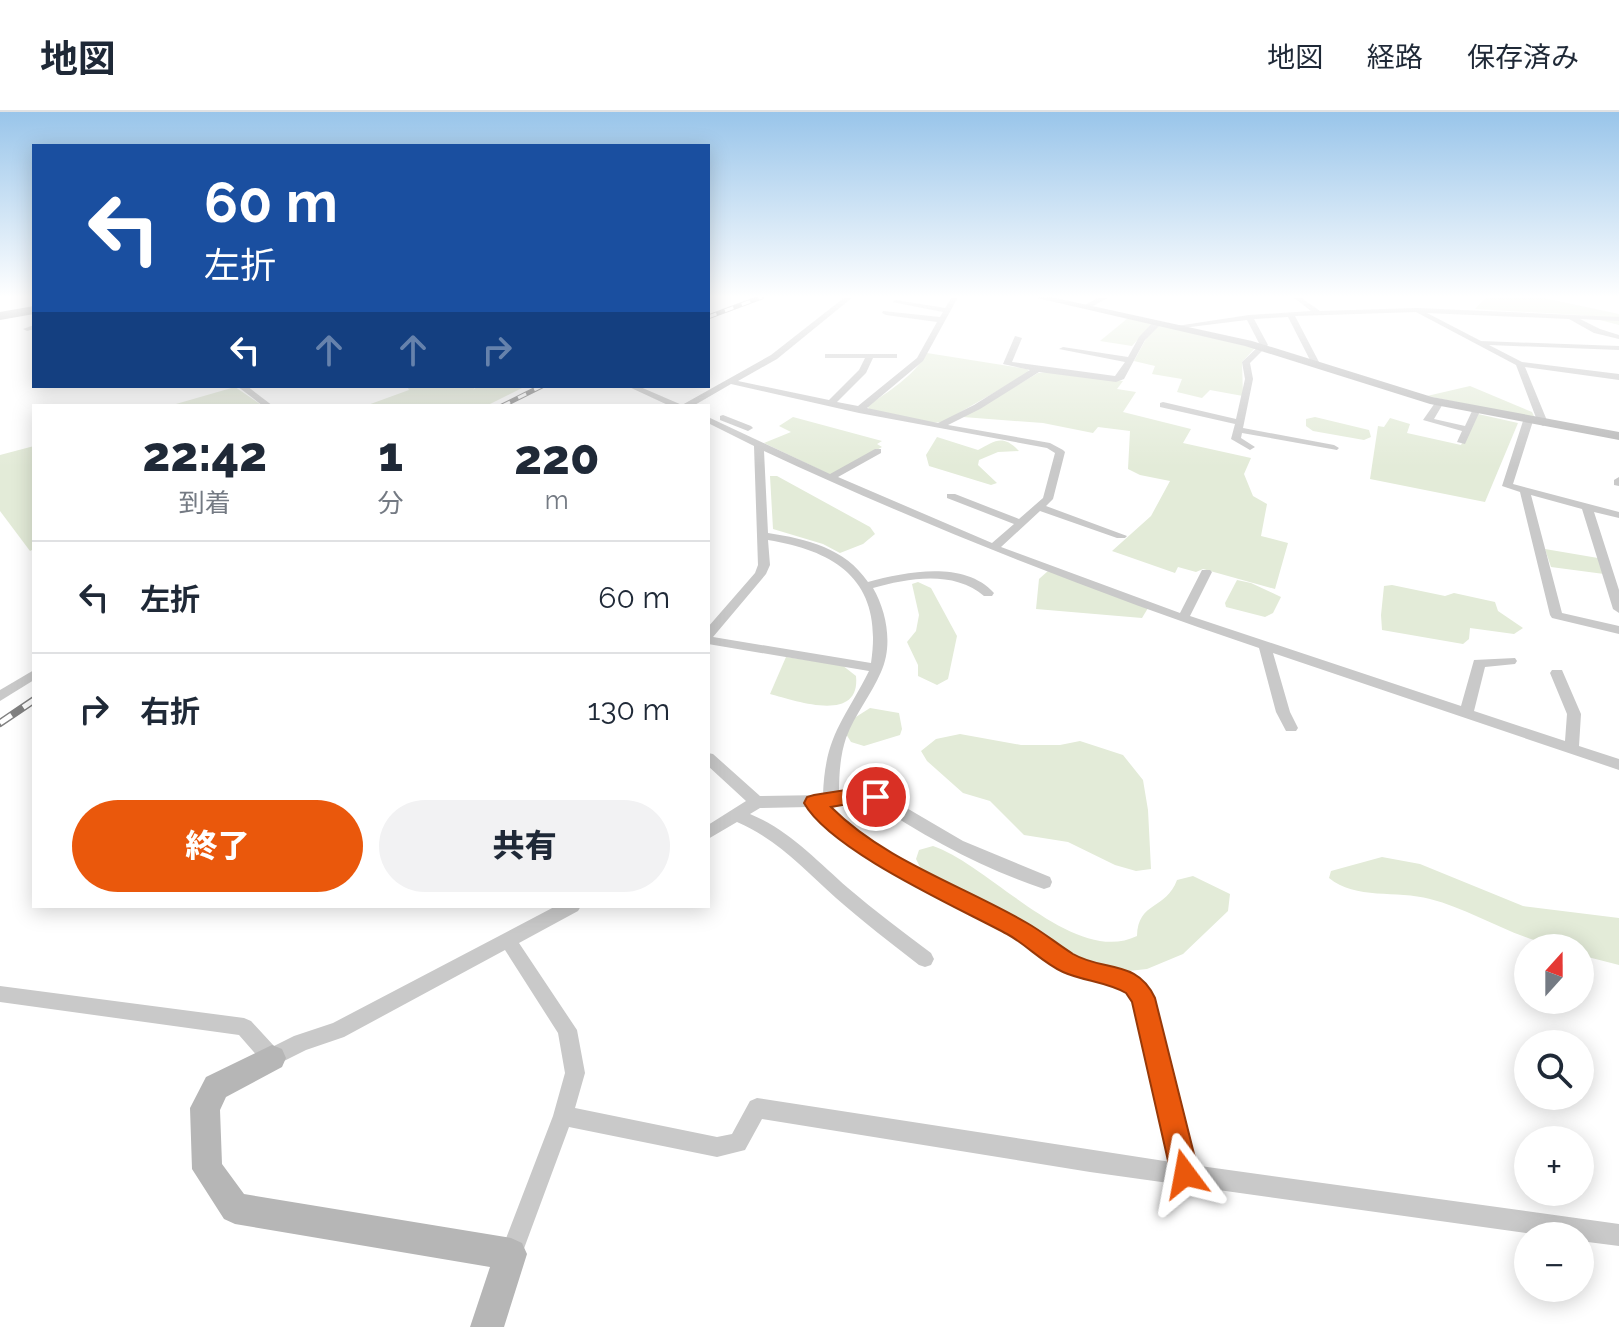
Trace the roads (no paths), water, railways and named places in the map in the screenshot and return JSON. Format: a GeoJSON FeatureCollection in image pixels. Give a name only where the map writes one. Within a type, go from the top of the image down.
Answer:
{"type":"FeatureCollection","features":[{"type":"Feature","properties":{"kind":"street"},"geometry":{"type":"LineString","coordinates":[[694,404],[778,354]]}},
{"type":"Feature","properties":{"kind":"street"},"geometry":{"type":"LineString","coordinates":[[859,410],[923,354]]}},
{"type":"Feature","properties":{"kind":"street"},"geometry":{"type":"LineString","coordinates":[[1011,354],[1007,364],[1116,379],[1121,377],[1134,354]]}},
{"type":"Feature","properties":{"kind":"street"},"geometry":{"type":"LineString","coordinates":[[1092,354],[1131,360]]}},
{"type":"Feature","properties":{"kind":"street"},"geometry":{"type":"LineString","coordinates":[[1250,447],[1236,439],[1249,379],[1246,362],[1254,354]]}},
{"type":"Feature","properties":{"kind":"street"},"geometry":{"type":"LineString","coordinates":[[1285,354],[1476,411],[1619,436]]}},
{"type":"Feature","properties":{"kind":"street"},"geometry":{"type":"LineString","coordinates":[[1311,354],[1316,364]]}},
{"type":"Feature","properties":{"kind":"street"},"geometry":{"type":"LineString","coordinates":[[1500,354],[1520,364],[1619,377]]}},
{"type":"Feature","properties":{"kind":"street"},"geometry":{"type":"LineString","coordinates":[[828,356],[894,356]]}},
{"type":"Feature","properties":{"kind":"street"},"geometry":{"type":"LineString","coordinates":[[830,404],[863,371],[870,357]]}},
{"type":"Feature","properties":{"kind":"street"},"geometry":{"type":"LineString","coordinates":[[1520,364],[1543,423]]}},
{"type":"Feature","properties":{"kind":"street"},"geometry":{"type":"LineString","coordinates":[[939,426],[977,407],[1038,369]]}},
{"type":"Feature","properties":{"kind":"street"},"geometry":{"type":"LineString","coordinates":[[733,382],[859,410],[1050,446],[1060,452],[1048,499],[994,547]]}},
{"type":"Feature","properties":{"kind":"street"},"geometry":{"type":"LineString","coordinates":[[244,388],[266,404]]}},
{"type":"Feature","properties":{"kind":"street"},"geometry":{"type":"LineString","coordinates":[[636,388],[673,404]]}},
{"type":"Feature","properties":{"kind":"street"},"geometry":{"type":"LineString","coordinates":[[1440,402],[1428,420],[1467,429]]}},
{"type":"Feature","properties":{"kind":"street"},"geometry":{"type":"LineString","coordinates":[[1163,405],[1334,448]]}},
{"type":"Feature","properties":{"kind":"street"},"geometry":{"type":"LineString","coordinates":[[1462,442],[1476,411]]}},
{"type":"Feature","properties":{"kind":"street"},"geometry":{"type":"LineString","coordinates":[[710,413],[748,428]]}},
{"type":"Feature","properties":{"kind":"street"},"geometry":{"type":"LineString","coordinates":[[710,421],[830,478],[994,547],[1183,618],[1619,765]]}},
{"type":"Feature","properties":{"kind":"street"},"geometry":{"type":"LineString","coordinates":[[1528,421],[1507,486],[1619,515]]}},
{"type":"Feature","properties":{"kind":"street"},"geometry":{"type":"LineString","coordinates":[[710,635],[764,565],[759,446]]}},
{"type":"Feature","properties":{"kind":"street"},"geometry":{"type":"LineString","coordinates":[[830,478],[878,451]]}},
{"type":"Feature","properties":{"kind":"street"},"geometry":{"type":"LineString","coordinates":[[1525,492],[1556,615],[1619,630]]}},
{"type":"Feature","properties":{"kind":"street"},"geometry":{"type":"LineString","coordinates":[[951,496],[1021,523]]}},
{"type":"Feature","properties":{"kind":"street"},"geometry":{"type":"LineString","coordinates":[[1038,507],[1121,536]]}},
{"type":"Feature","properties":{"kind":"street"},"geometry":{"type":"LineString","coordinates":[[1587,507],[1619,609]]}},
{"type":"Feature","properties":{"kind":"street"},"geometry":{"type":"LineString","coordinates":[[764,536],[812,545],[838,557],[867,586],[874,598],[881,625],[876,668],[840,732],[831,761],[823,802],[832,821],[879,855],[963,903],[1018,929],[1069,964],[1135,986],[1143,998],[1185,1174]]}},
{"type":"Feature","properties":{"kind":"street"},"geometry":{"type":"LineString","coordinates":[[1183,618],[1206,572]]}},
{"type":"Feature","properties":{"kind":"street"},"geometry":{"type":"LineString","coordinates":[[867,586],[899,576],[920,574],[976,584],[988,593]]}},
{"type":"Feature","properties":{"kind":"street"},"geometry":{"type":"LineString","coordinates":[[710,637],[876,668]]}},
{"type":"Feature","properties":{"kind":"street"},"geometry":{"type":"LineString","coordinates":[[1265,646],[1283,712],[1291,728]]}},
{"type":"Feature","properties":{"kind":"street"},"geometry":{"type":"LineString","coordinates":[[1467,712],[1479,663],[1510,661]]}},
{"type":"Feature","properties":{"kind":"street"},"geometry":{"type":"LineString","coordinates":[[1557,673],[1574,714],[1572,749]]}},
{"type":"Feature","properties":{"kind":"street"},"geometry":{"type":"LineString","coordinates":[[0,696],[32,675]]}},
{"type":"Feature","properties":{"kind":"street"},"geometry":{"type":"LineString","coordinates":[[710,760],[757,802]]}},
{"type":"Feature","properties":{"kind":"street"},"geometry":{"type":"LineString","coordinates":[[710,832],[757,802],[823,802],[865,794],[876,797],[932,836],[988,863],[1044,882]]}},
{"type":"Feature","properties":{"kind":"street"},"geometry":{"type":"LineString","coordinates":[[736,815],[764,825],[783,837],[842,893],[925,959]]}},
{"type":"Feature","properties":{"kind":"street"},"geometry":{"type":"LineString","coordinates":[[511,1254],[235,1208],[207,1169],[205,1108],[216,1087],[301,1042],[337,1031],[568,908]]}},
{"type":"Feature","properties":{"kind":"street"},"geometry":{"type":"LineString","coordinates":[[487,1327],[563,1116],[575,1073],[567,1030],[508,940]]}},
{"type":"Feature","properties":{"kind":"street"},"geometry":{"type":"LineString","coordinates":[[0,994],[244,1027],[272,1058]]}},
{"type":"Feature","properties":{"kind":"street"},"geometry":{"type":"LineString","coordinates":[[563,1116],[717,1147],[738,1143],[757,1108],[1185,1174],[1619,1235]]}},
{"type":"Feature","properties":{"kind":"railway"},"geometry":{"type":"LineString","coordinates":[[506,404],[538,388]]}},
{"type":"Feature","properties":{"kind":"railway"},"geometry":{"type":"LineString","coordinates":[[0,723],[32,701]]}}]}
